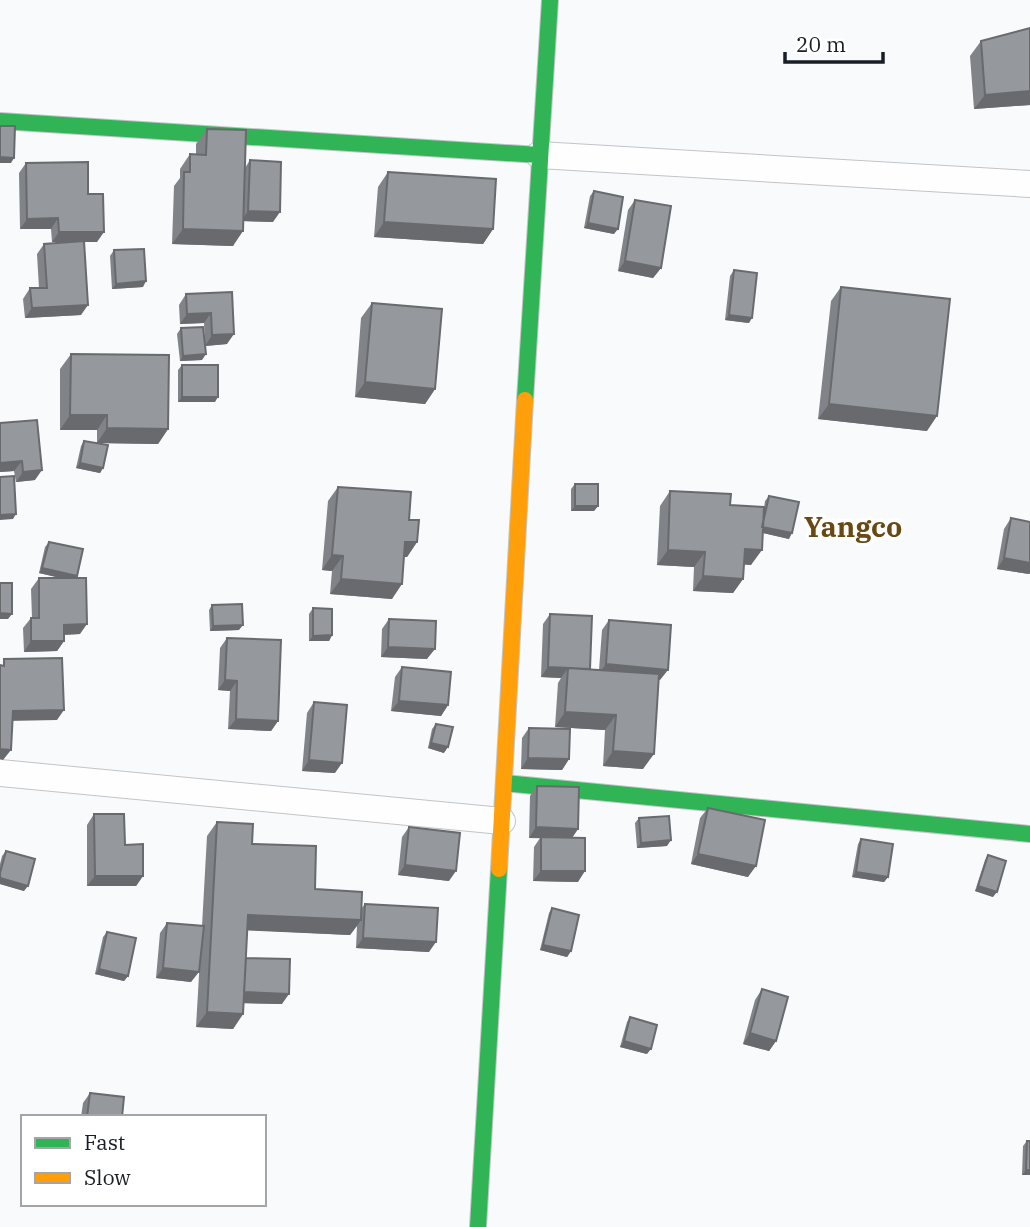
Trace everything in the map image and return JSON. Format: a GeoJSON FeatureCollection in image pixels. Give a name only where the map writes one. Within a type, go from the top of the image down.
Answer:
{"type":"FeatureCollection","features":[{"type":"Feature","properties":{"kind":"street"},"geometry":{"type":"LineString","coordinates":[[478,1227],[550,0]]}},
{"type":"Feature","properties":{"kind":"street"},"geometry":{"type":"LineString","coordinates":[[0,121],[1030,184]]}},
{"type":"Feature","properties":{"kind":"street"},"geometry":{"type":"LineString","coordinates":[[0,773],[502,821]]}},
{"type":"Feature","properties":{"kind":"street"},"geometry":{"type":"LineString","coordinates":[[504,783],[1030,834]]}},
{"type":"Feature","properties":{"kind":"building"},"geometry":{"type":"Polygon","coordinates":[[[1030,28],[1030,91],[985,95],[981,41],[1030,28]]]}},
{"type":"Feature","properties":{"kind":"building"},"geometry":{"type":"Polygon","coordinates":[[[0,126],[15,126],[14,158],[0,157],[0,126]]]}},
{"type":"Feature","properties":{"kind":"building"},"geometry":{"type":"Polygon","coordinates":[[[207,129],[246,130],[243,231],[183,229],[184,172],[190,172],[190,154],[206,155],[207,129]]]}},
{"type":"Feature","properties":{"kind":"building"},"geometry":{"type":"Polygon","coordinates":[[[250,160],[281,162],[280,212],[248,211],[250,160]]]}},
{"type":"Feature","properties":{"kind":"building"},"geometry":{"type":"Polygon","coordinates":[[[88,162],[88,194],[103,194],[104,232],[59,232],[58,218],[27,219],[26,163],[88,162]]]}},
{"type":"Feature","properties":{"kind":"building"},"geometry":{"type":"Polygon","coordinates":[[[388,172],[496,179],[493,229],[384,222],[388,172]]]}},
{"type":"Feature","properties":{"kind":"building"},"geometry":{"type":"Polygon","coordinates":[[[594,191],[623,197],[618,229],[588,223],[594,191]]]}},
{"type":"Feature","properties":{"kind":"building"},"geometry":{"type":"Polygon","coordinates":[[[635,200],[671,206],[661,268],[625,261],[635,200]]]}},
{"type":"Feature","properties":{"kind":"building"},"geometry":{"type":"Polygon","coordinates":[[[84,241],[88,305],[32,308],[30,288],[47,288],[44,244],[84,241]]]}},
{"type":"Feature","properties":{"kind":"building"},"geometry":{"type":"Polygon","coordinates":[[[144,249],[146,281],[116,284],[114,250],[144,249]]]}},
{"type":"Feature","properties":{"kind":"building"},"geometry":{"type":"Polygon","coordinates":[[[734,270],[757,273],[752,318],[729,315],[734,270]]]}},
{"type":"Feature","properties":{"kind":"building"},"geometry":{"type":"Polygon","coordinates":[[[841,287],[950,299],[937,416],[829,404],[841,287]]]}},
{"type":"Feature","properties":{"kind":"building"},"geometry":{"type":"Polygon","coordinates":[[[232,292],[234,334],[212,335],[211,313],[187,314],[186,294],[232,292]]]}},
{"type":"Feature","properties":{"kind":"building"},"geometry":{"type":"Polygon","coordinates":[[[372,303],[442,309],[435,389],[365,382],[372,303]]]}},
{"type":"Feature","properties":{"kind":"building"},"geometry":{"type":"Polygon","coordinates":[[[203,327],[206,354],[183,356],[181,328],[203,327]]]}},
{"type":"Feature","properties":{"kind":"building"},"geometry":{"type":"Polygon","coordinates":[[[71,354],[169,355],[168,429],[107,428],[107,415],[70,415],[71,354]]]}},
{"type":"Feature","properties":{"kind":"building"},"geometry":{"type":"Polygon","coordinates":[[[182,365],[218,365],[218,397],[182,397],[182,365]]]}},
{"type":"Feature","properties":{"kind":"building"},"geometry":{"type":"Polygon","coordinates":[[[37,420],[42,470],[23,472],[22,461],[0,463],[0,423],[37,420]]]}},
{"type":"Feature","properties":{"kind":"building"},"geometry":{"type":"Polygon","coordinates":[[[84,441],[108,445],[103,468],[80,463],[84,441]]]}},
{"type":"Feature","properties":{"kind":"building"},"geometry":{"type":"Polygon","coordinates":[[[14,476],[16,514],[0,515],[0,477],[14,476]]]}},
{"type":"Feature","properties":{"kind":"building"},"geometry":{"type":"Polygon","coordinates":[[[575,484],[598,484],[598,506],[575,506],[575,484]]]}},
{"type":"Feature","properties":{"kind":"building"},"geometry":{"type":"Polygon","coordinates":[[[338,487],[411,492],[409,520],[419,520],[417,542],[405,542],[402,584],[341,579],[343,556],[332,555],[338,487]]]}},
{"type":"Feature","properties":{"kind":"building"},"geometry":{"type":"Polygon","coordinates":[[[670,491],[731,494],[730,505],[764,507],[762,550],[745,549],[743,579],[703,576],[705,552],[668,550],[670,491]]]}},
{"type":"Feature","properties":{"kind":"building"},"geometry":{"type":"Polygon","coordinates":[[[769,496],[799,502],[792,533],[762,527],[769,496]]]}},
{"type":"Feature","properties":{"kind":"building"},"geometry":{"type":"Polygon","coordinates":[[[1011,518],[1030,522],[1030,563],[1004,558],[1011,518]]]}},
{"type":"Feature","properties":{"kind":"building"},"geometry":{"type":"Polygon","coordinates":[[[49,542],[83,549],[77,576],[42,568],[49,542]]]}},
{"type":"Feature","properties":{"kind":"building"},"geometry":{"type":"Polygon","coordinates":[[[39,578],[86,578],[87,624],[64,625],[64,641],[31,641],[31,618],[39,618],[39,578]]]}},
{"type":"Feature","properties":{"kind":"building"},"geometry":{"type":"Polygon","coordinates":[[[0,583],[12,583],[12,614],[0,613],[0,583]]]}},
{"type":"Feature","properties":{"kind":"building"},"geometry":{"type":"Polygon","coordinates":[[[242,604],[243,625],[213,626],[212,605],[242,604]]]}},
{"type":"Feature","properties":{"kind":"building"},"geometry":{"type":"Polygon","coordinates":[[[313,608],[332,609],[332,635],[313,636],[313,608]]]}},
{"type":"Feature","properties":{"kind":"building"},"geometry":{"type":"Polygon","coordinates":[[[550,614],[592,616],[590,669],[548,667],[550,614]]]}},
{"type":"Feature","properties":{"kind":"building"},"geometry":{"type":"Polygon","coordinates":[[[389,619],[436,621],[435,649],[388,647],[389,619]]]}},
{"type":"Feature","properties":{"kind":"building"},"geometry":{"type":"Polygon","coordinates":[[[609,620],[671,625],[668,670],[606,664],[609,620]]]}},
{"type":"Feature","properties":{"kind":"building"},"geometry":{"type":"Polygon","coordinates":[[[227,638],[281,640],[278,721],[236,719],[237,681],[225,680],[227,638]]]}},
{"type":"Feature","properties":{"kind":"building"},"geometry":{"type":"Polygon","coordinates":[[[62,658],[64,710],[13,711],[11,750],[0,749],[0,665],[4,666],[4,659],[62,658]]]}},
{"type":"Feature","properties":{"kind":"building"},"geometry":{"type":"Polygon","coordinates":[[[402,667],[451,672],[448,705],[399,701],[402,667]]]}},
{"type":"Feature","properties":{"kind":"building"},"geometry":{"type":"Polygon","coordinates":[[[568,668],[659,674],[654,754],[613,751],[616,715],[565,712],[568,668]]]}},
{"type":"Feature","properties":{"kind":"building"},"geometry":{"type":"Polygon","coordinates":[[[314,702],[347,705],[342,763],[309,760],[314,702]]]}},
{"type":"Feature","properties":{"kind":"building"},"geometry":{"type":"Polygon","coordinates":[[[436,724],[453,727],[448,747],[431,743],[436,724]]]}},
{"type":"Feature","properties":{"kind":"building"},"geometry":{"type":"Polygon","coordinates":[[[529,728],[570,729],[569,759],[528,758],[529,728]]]}},
{"type":"Feature","properties":{"kind":"building"},"geometry":{"type":"Polygon","coordinates":[[[537,786],[579,787],[578,829],[536,827],[537,786]]]}},
{"type":"Feature","properties":{"kind":"building"},"geometry":{"type":"Polygon","coordinates":[[[708,808],[765,820],[756,866],[698,854],[708,808]]]}},
{"type":"Feature","properties":{"kind":"building"},"geometry":{"type":"Polygon","coordinates":[[[94,814],[124,814],[125,845],[143,844],[143,876],[95,876],[94,814]]]}},
{"type":"Feature","properties":{"kind":"building"},"geometry":{"type":"Polygon","coordinates":[[[669,816],[671,840],[641,843],[639,818],[669,816]]]}},
{"type":"Feature","properties":{"kind":"building"},"geometry":{"type":"Polygon","coordinates":[[[217,822],[253,824],[252,844],[316,846],[315,889],[362,892],[361,920],[248,915],[243,1014],[207,1012],[217,822]]]}},
{"type":"Feature","properties":{"kind":"building"},"geometry":{"type":"Polygon","coordinates":[[[409,827],[460,833],[456,871],[405,865],[409,827]]]}},
{"type":"Feature","properties":{"kind":"building"},"geometry":{"type":"Polygon","coordinates":[[[541,837],[585,838],[585,871],[541,871],[541,837]]]}},
{"type":"Feature","properties":{"kind":"building"},"geometry":{"type":"Polygon","coordinates":[[[861,839],[893,844],[888,877],[856,872],[861,839]]]}},
{"type":"Feature","properties":{"kind":"building"},"geometry":{"type":"Polygon","coordinates":[[[6,851],[35,859],[28,886],[0,878],[6,851]]]}},
{"type":"Feature","properties":{"kind":"building"},"geometry":{"type":"Polygon","coordinates":[[[988,855],[1006,861],[997,892],[978,886],[988,855]]]}},
{"type":"Feature","properties":{"kind":"building"},"geometry":{"type":"Polygon","coordinates":[[[365,904],[438,908],[436,942],[363,938],[365,904]]]}},
{"type":"Feature","properties":{"kind":"building"},"geometry":{"type":"Polygon","coordinates":[[[552,908],[579,915],[571,951],[543,945],[552,908]]]}},
{"type":"Feature","properties":{"kind":"building"},"geometry":{"type":"Polygon","coordinates":[[[167,923],[204,926],[199,972],[163,968],[167,923]]]}},
{"type":"Feature","properties":{"kind":"building"},"geometry":{"type":"Polygon","coordinates":[[[107,932],[136,938],[128,976],[99,969],[107,932]]]}},
{"type":"Feature","properties":{"kind":"building"},"geometry":{"type":"Polygon","coordinates":[[[246,958],[290,959],[289,994],[244,992],[246,958]]]}},
{"type":"Feature","properties":{"kind":"building"},"geometry":{"type":"Polygon","coordinates":[[[762,989],[788,997],[776,1041],[750,1033],[762,989]]]}},
{"type":"Feature","properties":{"kind":"building"},"geometry":{"type":"Polygon","coordinates":[[[630,1017],[657,1025],[651,1049],[624,1041],[630,1017]]]}},
{"type":"Feature","properties":{"kind":"building"},"geometry":{"type":"Polygon","coordinates":[[[90,1093],[124,1097],[122,1115],[87,1115],[90,1093]]]}},
{"type":"Feature","properties":{"kind":"building"},"geometry":{"type":"Polygon","coordinates":[[[1027,1141],[1030,1141],[1030,1170],[1026,1170],[1027,1141]]]}},
{"type":"Feature","properties":{"kind":"traffic: fast"},"geometry":{"type":"LineString","coordinates":[[525,400],[550,0]]}},
{"type":"Feature","properties":{"kind":"traffic: fast"},"geometry":{"type":"LineString","coordinates":[[0,121],[539,155]]}},
{"type":"Feature","properties":{"kind":"traffic: fast"},"geometry":{"type":"LineString","coordinates":[[504,783],[1030,834]]}},
{"type":"Feature","properties":{"kind":"traffic: fast"},"geometry":{"type":"LineString","coordinates":[[478,1227],[499,869]]}},
{"type":"Feature","properties":{"kind":"traffic: slow"},"geometry":{"type":"LineString","coordinates":[[499,869],[525,400]]}},
{"type":"Feature","properties":{"kind":"district","name":"Yangco"},"geometry":{"type":"Point","coordinates":[853,526]}}]}
